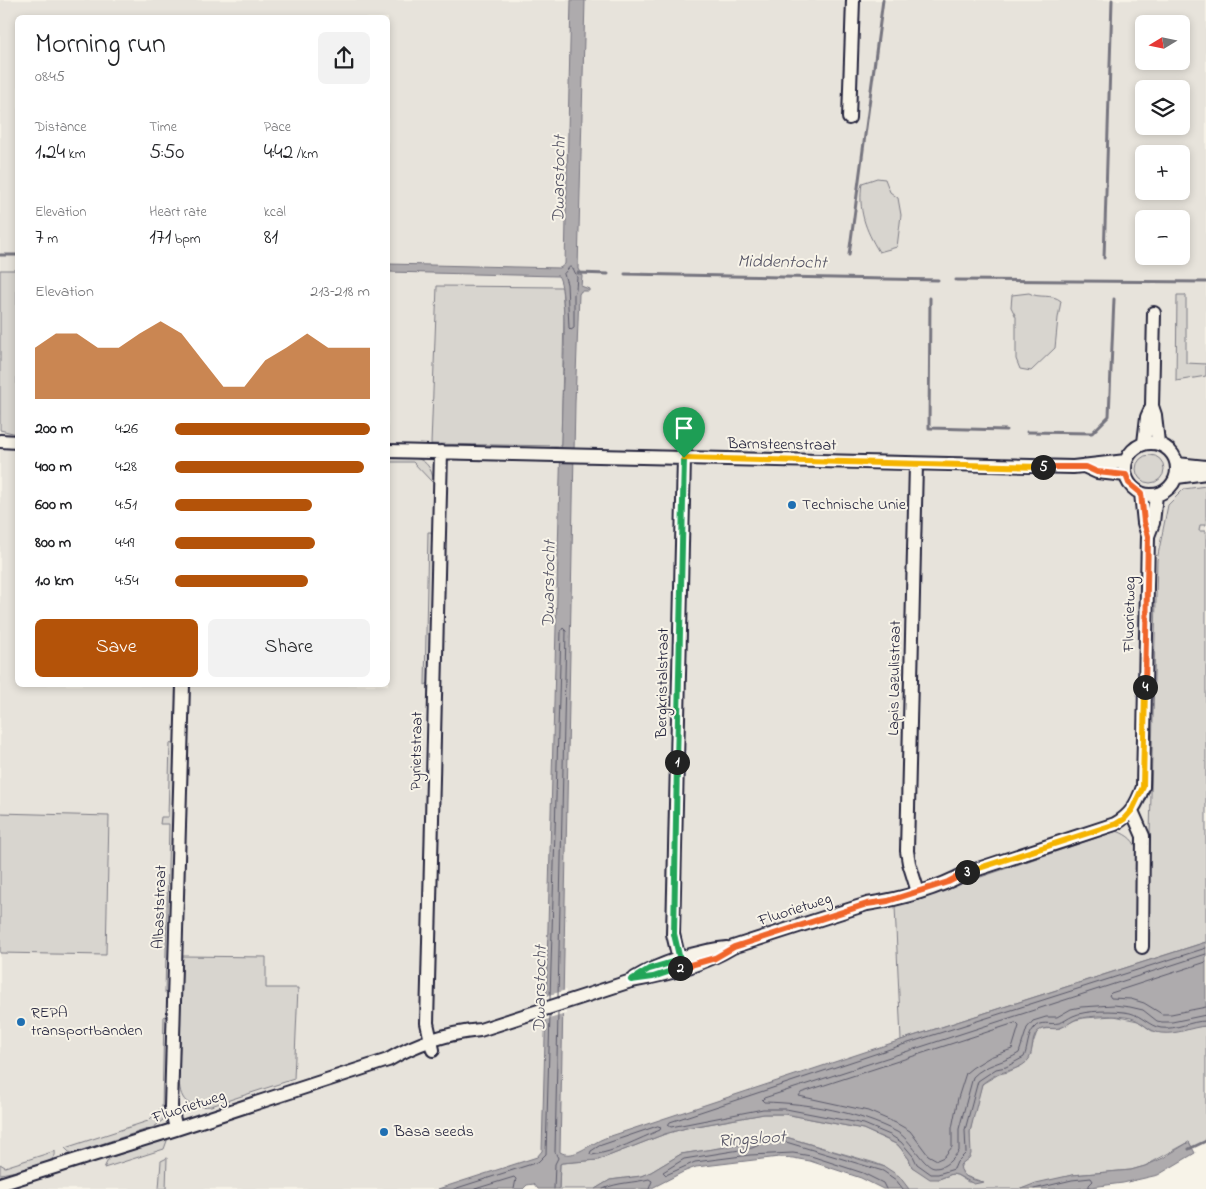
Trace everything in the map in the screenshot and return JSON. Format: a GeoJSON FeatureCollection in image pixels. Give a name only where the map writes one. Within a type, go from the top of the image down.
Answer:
{"type":"FeatureCollection","features":[{"type":"Feature","properties":{"kind":"street"},"geometry":{"type":"LineString","coordinates":[[848,118],[853,0]]}},
{"type":"Feature","properties":{"kind":"street"},"geometry":{"type":"LineString","coordinates":[[1154,313],[1152,406],[1155,415],[1158,443]]}},
{"type":"Feature","properties":{"kind":"street"},"geometry":{"type":"LineString","coordinates":[[1144,443],[1147,416],[1152,406]]}},
{"type":"Feature","properties":{"kind":"street"},"geometry":{"type":"LineString","coordinates":[[0,441],[15,442]]}},
{"type":"Feature","properties":{"kind":"street"},"geometry":{"type":"LineString","coordinates":[[1144,443],[1158,443],[1164,445],[1173,453],[1177,471],[1171,487],[1161,494],[1141,493],[1129,483],[1126,475],[1126,461],[1133,450],[1144,443]]}},
{"type":"Feature","properties":{"kind":"street","name":"Barnsteenstraat"},"geometry":{"type":"LineString","coordinates":[[390,451],[1086,467],[1126,461]]}},
{"type":"Feature","properties":{"kind":"street","name":"Pyrietstraat"},"geometry":{"type":"LineString","coordinates":[[432,1045],[427,1024],[441,452]]}},
{"type":"Feature","properties":{"kind":"street","name":"Bergkristalstraat"},"geometry":{"type":"LineString","coordinates":[[680,964],[674,934],[684,458]]}},
{"type":"Feature","properties":{"kind":"street","name":"Lapis Lazulistraat"},"geometry":{"type":"LineString","coordinates":[[916,464],[907,851],[916,888]]}},
{"type":"Feature","properties":{"kind":"street","name":"Barnsteenstraat"},"geometry":{"type":"LineString","coordinates":[[1086,467],[1097,472],[1126,475]]}},
{"type":"Feature","properties":{"kind":"street"},"geometry":{"type":"LineString","coordinates":[[1177,471],[1206,467]]}},
{"type":"Feature","properties":{"kind":"street"},"geometry":{"type":"LineString","coordinates":[[1177,471],[1206,473]]}},
{"type":"Feature","properties":{"kind":"street","name":"Fluorietweg"},"geometry":{"type":"LineString","coordinates":[[0,1184],[388,1060],[404,1058],[432,1045],[466,1038],[480,1030],[542,1009],[631,980],[653,977],[680,964],[715,958],[734,947],[867,904],[888,901],[916,888],[948,882],[966,873],[1116,824],[1124,819],[1132,810],[1143,787],[1148,536],[1144,522],[1141,493]]}},
{"type":"Feature","properties":{"kind":"street","name":"Fluorietweg"},"geometry":{"type":"LineString","coordinates":[[1148,536],[1153,523],[1156,495]]}},
{"type":"Feature","properties":{"kind":"street","name":"Albaststraat"},"geometry":{"type":"LineString","coordinates":[[176,1129],[171,1107],[182,687]]}},
{"type":"Feature","properties":{"kind":"street"},"geometry":{"type":"LineString","coordinates":[[1132,810],[1143,836],[1142,947]]}},
{"type":"Feature","properties":{"kind":"shaded area"},"geometry":{"type":"Polygon","coordinates":[[[0,0],[1206,0],[1206,955],[470,1189],[0,1189],[0,0]]]}},
{"type":"Feature","properties":{"kind":"shaded area"},"geometry":{"type":"Polygon","coordinates":[[[877,178],[885,179],[890,192],[898,198],[901,215],[897,247],[879,252],[866,227],[861,202],[862,183],[877,178]]]}},
{"type":"Feature","properties":{"kind":"shaded area"},"geometry":{"type":"Polygon","coordinates":[[[0,270],[15,270],[15,434],[0,430],[0,270]]]}},
{"type":"Feature","properties":{"kind":"shaded area"},"geometry":{"type":"Polygon","coordinates":[[[437,286],[562,287],[564,316],[561,446],[431,444],[437,286]]]}},
{"type":"Feature","properties":{"kind":"shaded area"},"geometry":{"type":"Polygon","coordinates":[[[1029,293],[1037,296],[1054,297],[1061,301],[1055,348],[1031,371],[1020,369],[1016,359],[1016,317],[1011,307],[1012,295],[1029,293]]]}},
{"type":"Feature","properties":{"kind":"shaded area"},"geometry":{"type":"Polygon","coordinates":[[[1177,295],[1186,295],[1186,363],[1206,364],[1206,376],[1176,381],[1177,295]]]}},
{"type":"Feature","properties":{"kind":"shaded area"},"geometry":{"type":"Polygon","coordinates":[[[1150,455],[1160,459],[1164,469],[1160,479],[1150,483],[1140,479],[1136,469],[1140,459],[1150,455]]]}},
{"type":"Feature","properties":{"kind":"shaded area"},"geometry":{"type":"Polygon","coordinates":[[[390,456],[412,457],[424,462],[432,473],[434,482],[432,482],[413,462],[390,462],[390,456]]]}},
{"type":"Feature","properties":{"kind":"shaded area"},"geometry":{"type":"Polygon","coordinates":[[[1206,486],[1206,525],[1200,525],[1199,531],[1206,531],[1206,942],[901,1040],[895,906],[1117,831],[1135,844],[1138,852],[1136,950],[1147,951],[1157,560],[1168,505],[1184,489],[1206,486]]]}},
{"type":"Feature","properties":{"kind":"shaded area"},"geometry":{"type":"Polygon","coordinates":[[[428,532],[431,532],[432,536],[429,683],[425,685],[428,532]]]}},
{"type":"Feature","properties":{"kind":"shaded area"},"geometry":{"type":"Polygon","coordinates":[[[170,743],[174,745],[169,991],[165,993],[169,824],[160,824],[161,817],[168,817],[170,743]]]}},
{"type":"Feature","properties":{"kind":"shaded area"},"geometry":{"type":"Polygon","coordinates":[[[0,813],[109,816],[106,955],[0,953],[0,813]]]}},
{"type":"Feature","properties":{"kind":"shaded area"},"geometry":{"type":"Polygon","coordinates":[[[182,956],[266,957],[266,988],[298,988],[294,1079],[211,1106],[196,1106],[186,1101],[179,1085],[182,956]]]}},
{"type":"Feature","properties":{"kind":"shaded area"},"geometry":{"type":"Polygon","coordinates":[[[164,1016],[168,1018],[166,1111],[163,1120],[154,1127],[73,1153],[69,1152],[65,1148],[148,1121],[162,1107],[164,1016]]]}},
{"type":"Feature","properties":{"kind":"shaded area"},"geometry":{"type":"Polygon","coordinates":[[[1114,1016],[1138,1021],[1152,1031],[1206,1026],[1206,1141],[1192,1147],[1189,1142],[1145,1166],[1131,1170],[1072,1175],[1021,1189],[909,1189],[885,1167],[786,1137],[763,1139],[751,1143],[681,1154],[651,1172],[641,1176],[610,1180],[595,1189],[559,1189],[560,1164],[562,1163],[598,1160],[665,1134],[686,1128],[764,1114],[785,1114],[863,1129],[898,1145],[909,1159],[912,1167],[939,1179],[952,1174],[968,1182],[983,1182],[965,1176],[960,1169],[970,1138],[974,1111],[982,1084],[999,1074],[1022,1065],[1030,1056],[1037,1032],[1040,1029],[1060,1028],[1075,1020],[1084,1018],[1114,1016]]]}},
{"type":"Feature","properties":{"kind":"shaded area"},"geometry":{"type":"Polygon","coordinates":[[[168,1138],[164,1149],[104,1168],[109,1158],[168,1138]]]}},
{"type":"Feature","properties":{"kind":"shaded area"},"geometry":{"type":"Polygon","coordinates":[[[55,1151],[54,1157],[44,1163],[0,1174],[0,1164],[5,1167],[55,1151]]]}},
{"type":"Feature","properties":{"kind":"shaded area"},"geometry":{"type":"Polygon","coordinates":[[[167,1158],[166,1189],[159,1189],[161,1161],[167,1158]]]}},
{"type":"Feature","properties":{"kind":"water"},"geometry":{"type":"Polygon","coordinates":[[[571,0],[585,0],[578,269],[582,276],[581,286],[589,289],[589,291],[581,291],[579,294],[575,403],[560,1152],[573,1154],[600,1140],[901,1040],[1206,942],[1206,1026],[1173,1033],[1161,1033],[1153,1031],[1135,1019],[1125,1017],[1097,1016],[1077,1019],[1060,1028],[1044,1028],[1038,1031],[1034,1038],[1031,1056],[1026,1062],[1019,1067],[990,1078],[982,1084],[970,1132],[971,1154],[960,1165],[965,1176],[984,1182],[974,1184],[952,1174],[939,1179],[930,1179],[912,1167],[909,1159],[898,1145],[863,1129],[785,1114],[764,1114],[686,1128],[665,1134],[598,1160],[562,1163],[560,1164],[559,1189],[538,1189],[534,1184],[527,1185],[523,1189],[438,1189],[537,1157],[542,1151],[564,315],[561,284],[558,276],[390,272],[390,264],[560,268],[565,264],[571,0]]]}},
{"type":"Feature","properties":{"kind":"water"},"geometry":{"type":"Polygon","coordinates":[[[786,1137],[885,1167],[899,1176],[909,1189],[883,1189],[861,1178],[810,1161],[779,1157],[696,1167],[650,1189],[595,1189],[610,1180],[641,1176],[651,1172],[681,1154],[751,1143],[763,1139],[786,1137]]]}},
{"type":"Feature","properties":{"kind":"water"},"geometry":{"type":"Polygon","coordinates":[[[1189,1142],[1195,1153],[1158,1175],[1123,1183],[1075,1189],[1021,1189],[1036,1183],[1072,1175],[1131,1170],[1163,1158],[1189,1142]]]}},
{"type":"Feature","properties":{"kind":"pier"},"geometry":{"type":"Polygon","coordinates":[[[566,990],[566,1014],[542,1021],[543,997],[566,990]]]}},
{"type":"Feature","properties":{"kind":"waterway"},"geometry":{"type":"LineString","coordinates":[[849,255],[883,0]]}},
{"type":"Feature","properties":{"kind":"waterway"},"geometry":{"type":"LineString","coordinates":[[1104,258],[1112,0]]}},
{"type":"Feature","properties":{"kind":"waterway","name":"Middentocht"},"geometry":{"type":"LineString","coordinates":[[0,255],[15,255]]}},
{"type":"Feature","properties":{"kind":"waterway","name":"Middentocht"},"geometry":{"type":"LineString","coordinates":[[578,273],[608,274]]}},
{"type":"Feature","properties":{"kind":"waterway","name":"Middentocht"},"geometry":{"type":"LineString","coordinates":[[625,274],[938,280]]}},
{"type":"Feature","properties":{"kind":"waterway","name":"Middentocht"},"geometry":{"type":"LineString","coordinates":[[956,280],[1206,282]]}},
{"type":"Feature","properties":{"kind":"waterway"},"geometry":{"type":"LineString","coordinates":[[930,298],[929,428],[1006,430]]}},
{"type":"Feature","properties":{"kind":"waterway"},"geometry":{"type":"LineString","coordinates":[[1027,432],[1092,433],[1109,416],[1114,299]]}},
{"type":"Feature","properties":{"kind":"waterway","name":"Ringsloot"},"geometry":{"type":"LineString","coordinates":[[1189,1149],[1206,1141]]}},
{"type":"Feature","properties":{"kind":"place","name":"Technische Unie"},"geometry":{"type":"Point","coordinates":[792,505]}},
{"type":"Feature","properties":{"kind":"place","name":"REPA transportbanden"},"geometry":{"type":"Point","coordinates":[21,1022]}},
{"type":"Feature","properties":{"kind":"place","name":"Basa seeds"},"geometry":{"type":"Point","coordinates":[384,1132]}},
{"type":"Feature","properties":{"kind":"route"},"geometry":{"type":"LineString","coordinates":[[684,458],[1086,467],[1097,472],[1126,475],[1134,489],[1141,493],[1144,522],[1148,536],[1143,787],[1132,810],[1124,819],[1116,824],[966,873],[948,882],[888,901],[867,904],[734,947],[715,958],[653,977],[631,980],[649,969],[680,960],[674,934],[684,458]]}},
{"type":"Feature","properties":{"kind":"water label","name":"Dwarstocht"},"geometry":{"type":"Point","coordinates":[560,179]}},
{"type":"Feature","properties":{"kind":"water label","name":"Dwarstocht"},"geometry":{"type":"Point","coordinates":[550,584]}},
{"type":"Feature","properties":{"kind":"water label","name":"Dwarstocht"},"geometry":{"type":"Point","coordinates":[541,989]}}]}
